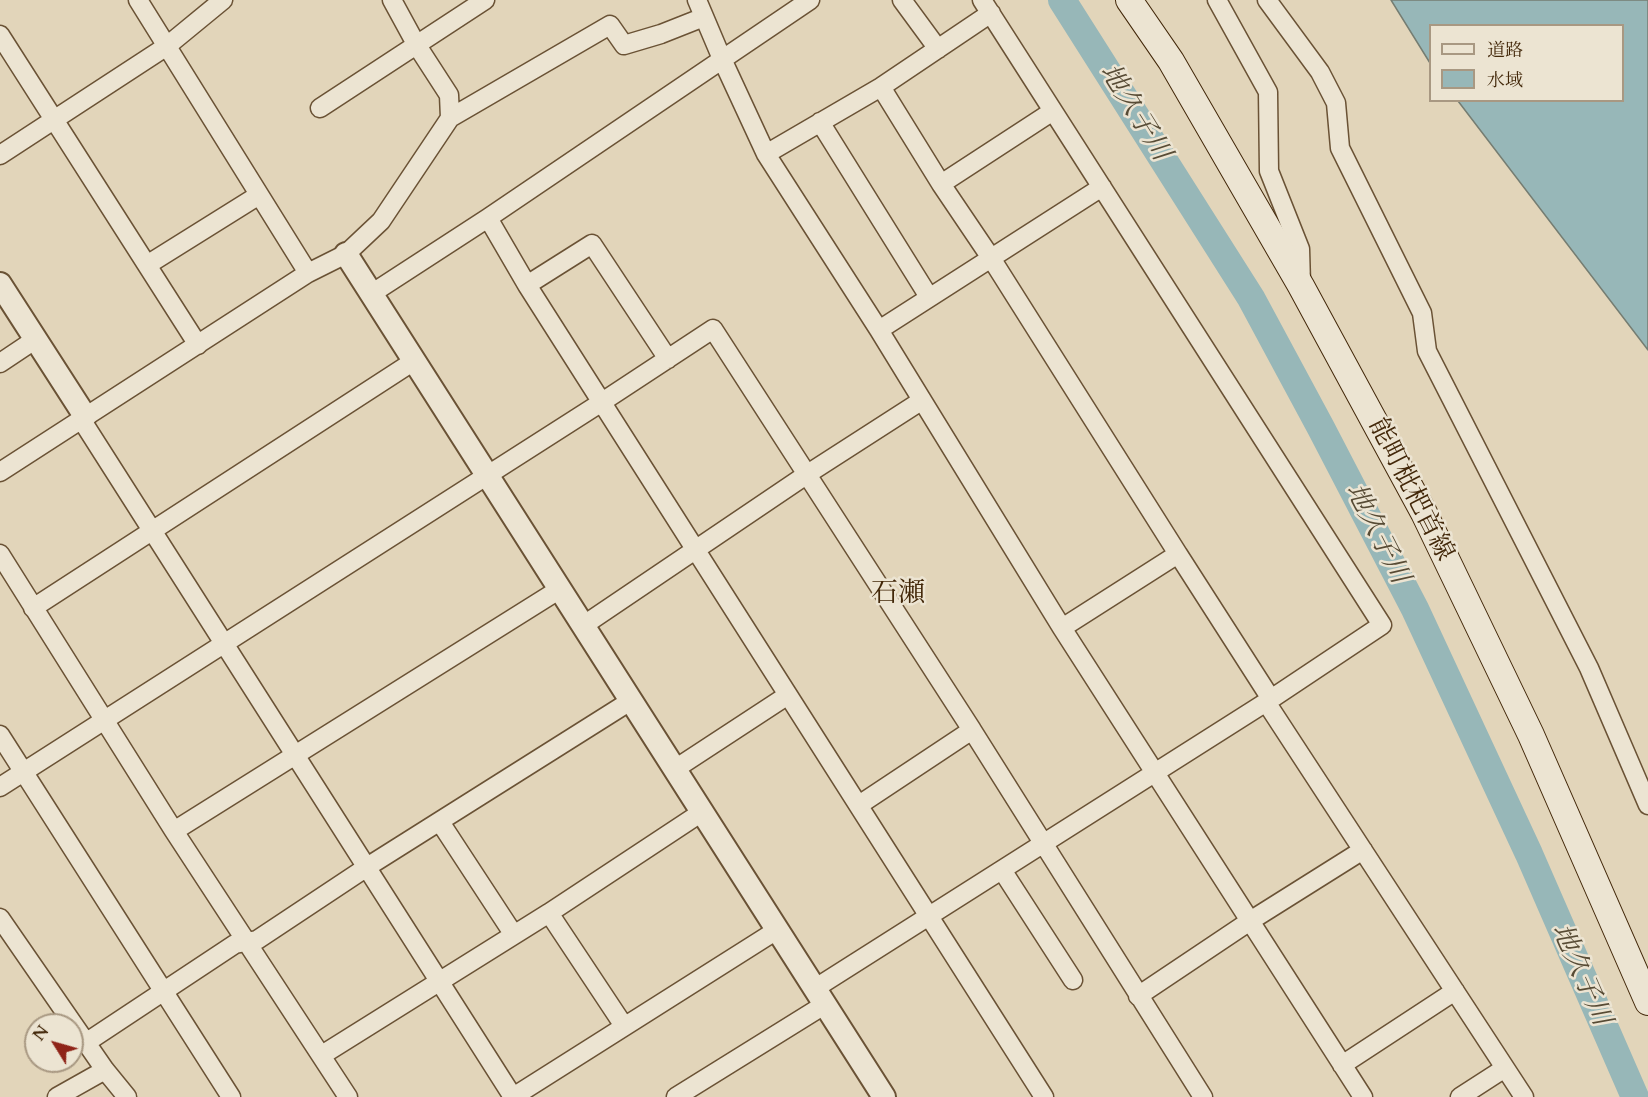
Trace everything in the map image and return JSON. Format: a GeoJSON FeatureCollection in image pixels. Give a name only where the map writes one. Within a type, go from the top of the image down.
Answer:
{"type":"FeatureCollection","features":[{"type":"Feature","properties":{"kind":"main road","name":"能町枇杷首線"},"geometry":{"type":"LineString","coordinates":[[1129,0],[1171,61],[1301,286],[1424,513],[1531,735],[1648,1002]]}},
{"type":"Feature","properties":{"kind":"street"},"geometry":{"type":"LineString","coordinates":[[138,0],[308,273]]}},
{"type":"Feature","properties":{"kind":"street"},"geometry":{"type":"LineString","coordinates":[[0,155],[167,46],[223,0]]}},
{"type":"Feature","properties":{"kind":"street"},"geometry":{"type":"LineString","coordinates":[[392,0],[416,44],[449,95],[450,118]]}},
{"type":"Feature","properties":{"kind":"street"},"geometry":{"type":"LineString","coordinates":[[320,108],[485,0]]}},
{"type":"Feature","properties":{"kind":"street"},"geometry":{"type":"LineString","coordinates":[[371,294],[488,218],[810,0]]}},
{"type":"Feature","properties":{"kind":"street"},"geometry":{"type":"LineString","coordinates":[[902,0],[938,49]]}},
{"type":"Feature","properties":{"kind":"street"},"geometry":{"type":"LineString","coordinates":[[1217,0],[1268,92],[1269,171],[1300,249],[1301,286]]}},
{"type":"Feature","properties":{"kind":"street"},"geometry":{"type":"LineString","coordinates":[[1267,0],[1320,72],[1336,103],[1340,148],[1422,313],[1427,351],[1589,668],[1648,805]]}},
{"type":"Feature","properties":{"kind":"street"},"geometry":{"type":"LineString","coordinates":[[676,1097],[929,918],[1042,843],[1269,701],[1382,625],[987,7],[938,49],[881,87],[766,154]]}},
{"type":"Feature","properties":{"kind":"street"},"geometry":{"type":"LineString","coordinates":[[0,472],[308,273],[346,254],[381,221],[450,118],[610,25],[624,45],[661,34],[700,8],[766,154],[879,330],[1062,628],[1363,1097]]}},
{"type":"Feature","properties":{"kind":"street"},"geometry":{"type":"LineString","coordinates":[[0,35],[198,345]]}},
{"type":"Feature","properties":{"kind":"street"},"geometry":{"type":"LineString","coordinates":[[881,87],[1363,850],[1524,1097]]}},
{"type":"Feature","properties":{"kind":"street"},"geometry":{"type":"LineString","coordinates":[[941,184],[1053,111]]}},
{"type":"Feature","properties":{"kind":"street"},"geometry":{"type":"LineString","coordinates":[[820,122],[929,297]]}},
{"type":"Feature","properties":{"kind":"street"},"geometry":{"type":"LineString","coordinates":[[879,330],[1102,187]]}},
{"type":"Feature","properties":{"kind":"street"},"geometry":{"type":"LineString","coordinates":[[147,265],[259,195]]}},
{"type":"Feature","properties":{"kind":"street"},"geometry":{"type":"LineString","coordinates":[[488,218],[527,285],[1044,1097]]}},
{"type":"Feature","properties":{"kind":"street"},"geometry":{"type":"LineString","coordinates":[[527,285],[592,244],[668,359]]}},
{"type":"Feature","properties":{"kind":"street"},"geometry":{"type":"LineString","coordinates":[[346,254],[884,1097]]}},
{"type":"Feature","properties":{"kind":"street"},"geometry":{"type":"LineString","coordinates":[[0,284],[36,339],[151,530],[513,1097],[522,1095],[624,1026],[777,930]]}},
{"type":"Feature","properties":{"kind":"street"},"geometry":{"type":"LineString","coordinates":[[0,787],[488,476],[713,329],[972,730],[1203,1097]]}},
{"type":"Feature","properties":{"kind":"street"},"geometry":{"type":"LineString","coordinates":[[0,363],[36,339]]}},
{"type":"Feature","properties":{"kind":"street"},"geometry":{"type":"LineString","coordinates":[[33,608],[414,361]]}},
{"type":"Feature","properties":{"kind":"street"},"geometry":{"type":"LineString","coordinates":[[584,625],[806,475],[921,401]]}},
{"type":"Feature","properties":{"kind":"street"},"geometry":{"type":"LineString","coordinates":[[0,554],[174,831],[348,1097]]}},
{"type":"Feature","properties":{"kind":"street"},"geometry":{"type":"LineString","coordinates":[[1062,628],[1178,554]]}},
{"type":"Feature","properties":{"kind":"street"},"geometry":{"type":"LineString","coordinates":[[174,831],[560,589]]}},
{"type":"Feature","properties":{"kind":"street"},"geometry":{"type":"LineString","coordinates":[[675,769],[788,695]]}},
{"type":"Feature","properties":{"kind":"street"},"geometry":{"type":"LineString","coordinates":[[87,1042],[162,990],[235,944],[257,940],[632,700]]}},
{"type":"Feature","properties":{"kind":"street"},"geometry":{"type":"LineString","coordinates":[[859,805],[972,730]]}},
{"type":"Feature","properties":{"kind":"street"},"geometry":{"type":"LineString","coordinates":[[0,735],[231,1097]]}},
{"type":"Feature","properties":{"kind":"street"},"geometry":{"type":"LineString","coordinates":[[322,1055],[549,914],[702,812]]}},
{"type":"Feature","properties":{"kind":"street"},"geometry":{"type":"LineString","coordinates":[[440,822],[514,935]]}},
{"type":"Feature","properties":{"kind":"street"},"geometry":{"type":"LineString","coordinates":[[1138,996],[1250,921],[1363,850]]}},
{"type":"Feature","properties":{"kind":"street"},"geometry":{"type":"LineString","coordinates":[[1002,870],[1073,980]]}},
{"type":"Feature","properties":{"kind":"street"},"geometry":{"type":"LineString","coordinates":[[549,914],[624,1026]]}},
{"type":"Feature","properties":{"kind":"street"},"geometry":{"type":"LineString","coordinates":[[0,918],[105,1070],[127,1097]]}},
{"type":"Feature","properties":{"kind":"street"},"geometry":{"type":"LineString","coordinates":[[1342,1065],[1455,991]]}},
{"type":"Feature","properties":{"kind":"street"},"geometry":{"type":"LineString","coordinates":[[1460,1097],[1505,1068]]}},
{"type":"Feature","properties":{"kind":"street"},"geometry":{"type":"LineString","coordinates":[[57,1097],[105,1070]]}},
{"type":"Feature","properties":{"kind":"water"},"geometry":{"type":"Polygon","coordinates":[[[1391,0],[1648,0],[1648,350],[1459,102],[1624,102],[1624,24],[1429,24],[1429,61],[1391,0]]]}},
{"type":"Feature","properties":{"kind":"waterway","name":"地久子川"},"geometry":{"type":"LineString","coordinates":[[1062,0],[1251,298],[1321,428],[1415,609],[1529,854],[1635,1097]]}},
{"type":"Feature","properties":{"kind":"district","name":"石瀬"},"geometry":{"type":"Point","coordinates":[898,595]}}]}
